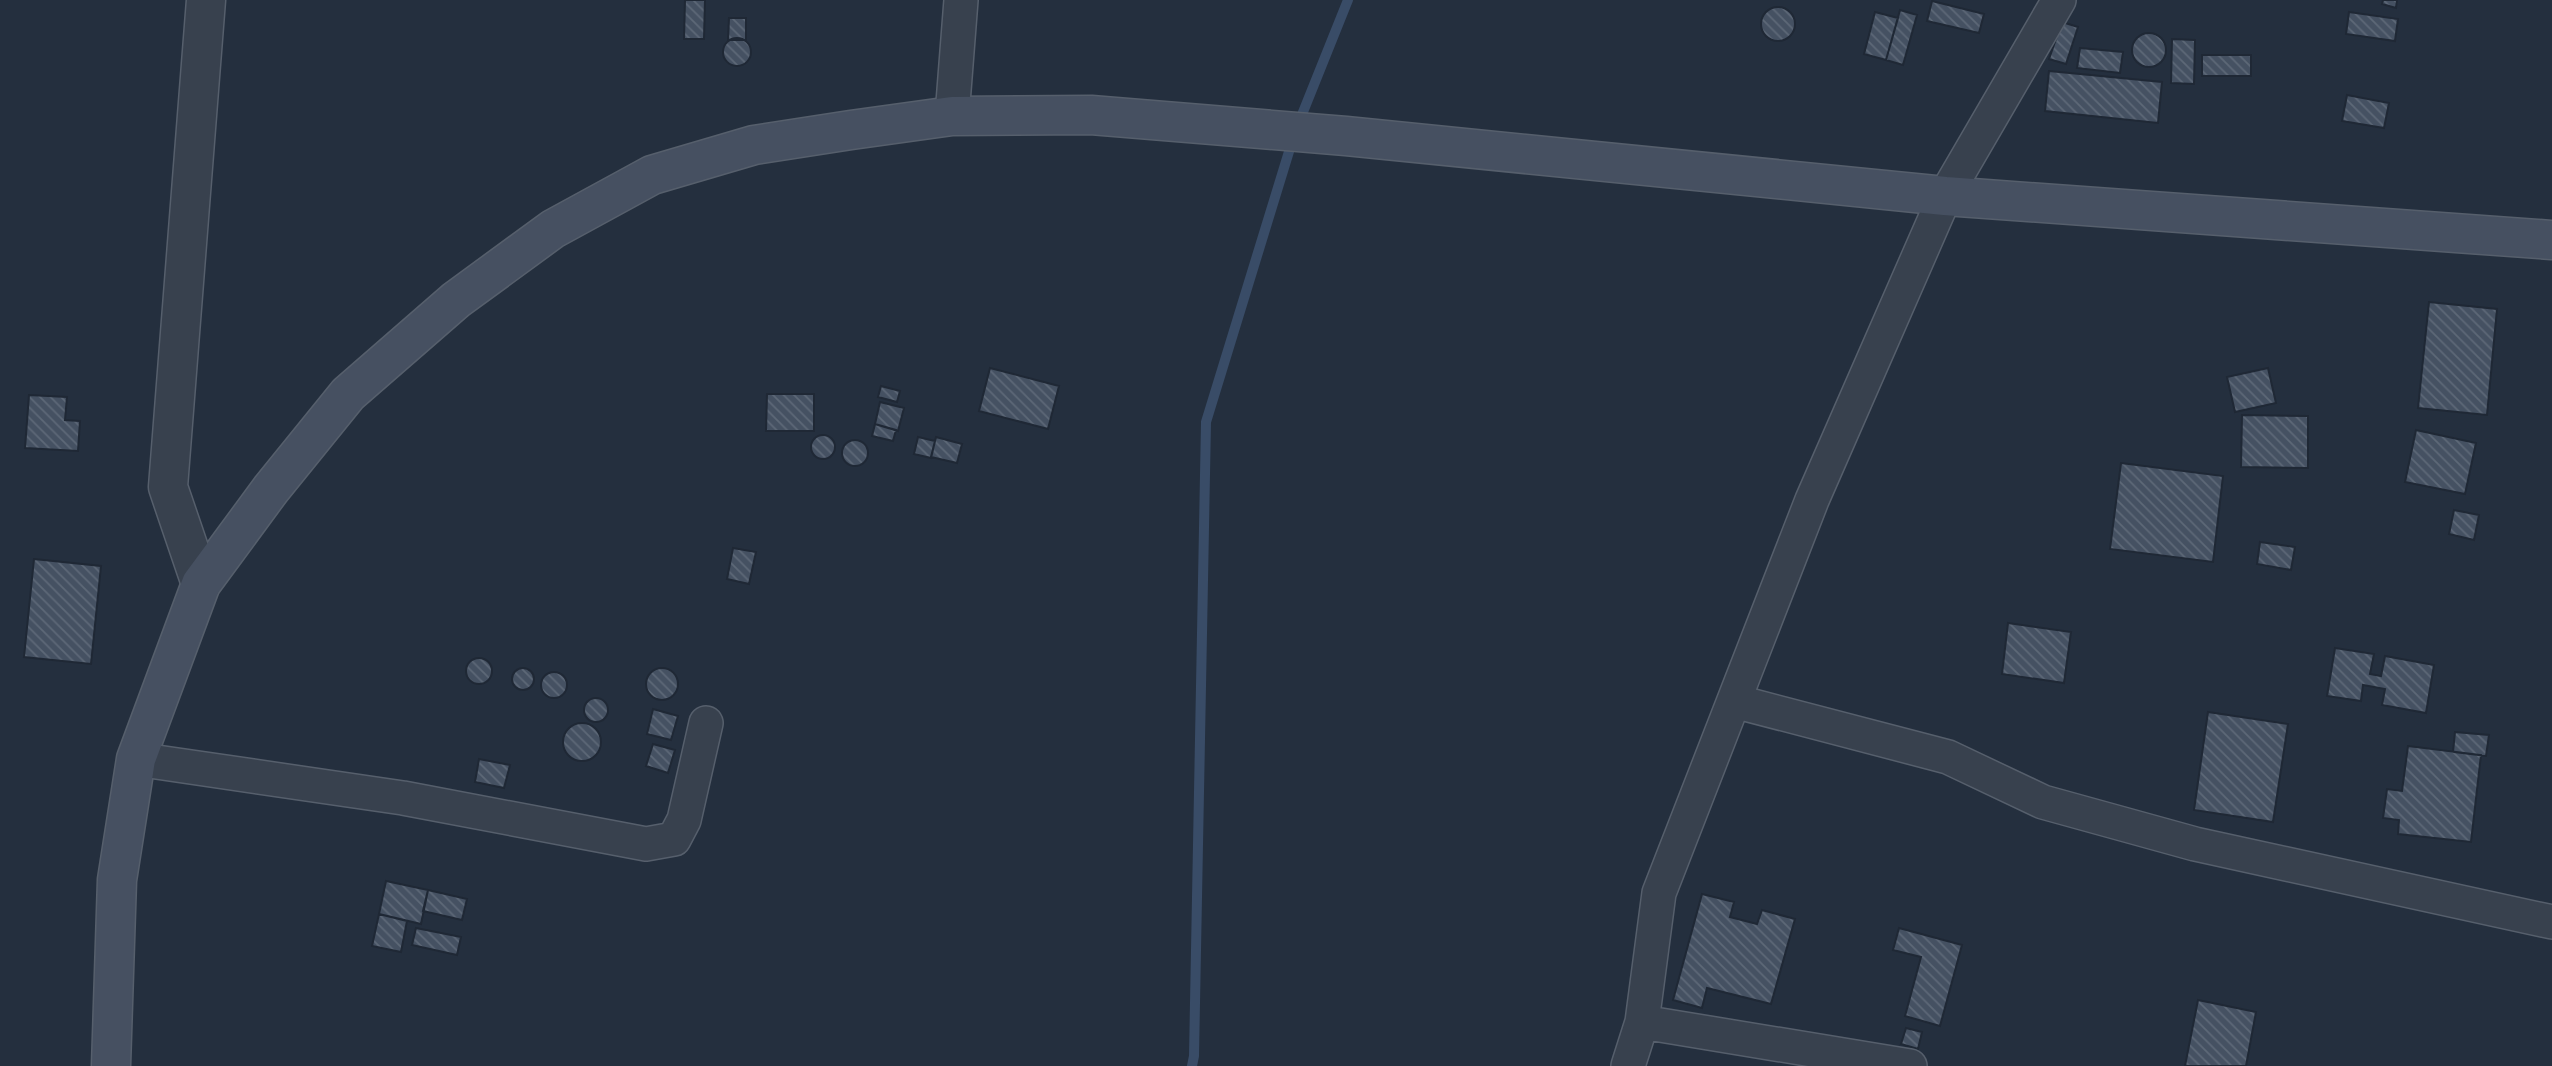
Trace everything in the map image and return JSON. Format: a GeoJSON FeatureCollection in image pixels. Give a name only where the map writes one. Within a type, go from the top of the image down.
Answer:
{"type":"FeatureCollection","features":[{"type":"Feature","properties":{"kind":"main road"},"geometry":{"type":"LineString","coordinates":[[111,1066],[117,880],[136,759],[201,584],[271,489],[348,394],[456,300],[553,229],[652,175],[754,145],[953,116],[1104,116],[1346,136],[1945,196],[2552,240]]}},
{"type":"Feature","properties":{"kind":"street"},"geometry":{"type":"LineString","coordinates":[[201,584],[168,487],[206,0]]}},
{"type":"Feature","properties":{"kind":"street"},"geometry":{"type":"LineString","coordinates":[[953,116],[961,0]]}},
{"type":"Feature","properties":{"kind":"street"},"geometry":{"type":"LineString","coordinates":[[1628,1066],[1642,1022],[1660,893],[1812,500],[1945,196],[2059,0]]}},
{"type":"Feature","properties":{"kind":"street"},"geometry":{"type":"LineString","coordinates":[[1734,701],[1948,757],[2043,802],[2195,844],[2552,922]]}},
{"type":"Feature","properties":{"kind":"street"},"geometry":{"type":"LineString","coordinates":[[136,759],[403,798],[646,845],[674,839],[684,820],[706,723]]}},
{"type":"Feature","properties":{"kind":"street"},"geometry":{"type":"LineString","coordinates":[[1642,1022],[1910,1066]]}},
{"type":"Feature","properties":{"kind":"building"},"geometry":{"type":"Polygon","coordinates":[[[685,0],[705,0],[704,39],[684,39],[685,0]]]}},
{"type":"Feature","properties":{"kind":"building"},"geometry":{"type":"Polygon","coordinates":[[[2383,0],[2397,0],[2396,8],[2382,4],[2383,0]]]}},
{"type":"Feature","properties":{"kind":"building"},"geometry":{"type":"Polygon","coordinates":[[[1932,1],[1984,14],[1979,33],[1927,21],[1932,1]]]}},
{"type":"Feature","properties":{"kind":"building"},"geometry":{"type":"Polygon","coordinates":[[[1778,7],[1790,12],[1795,24],[1790,36],[1778,41],[1766,36],[1761,24],[1766,12],[1778,7]]]}},
{"type":"Feature","properties":{"kind":"building"},"geometry":{"type":"Polygon","coordinates":[[[1900,10],[1917,15],[1903,65],[1886,60],[1900,10]]]}},
{"type":"Feature","properties":{"kind":"building"},"geometry":{"type":"Polygon","coordinates":[[[1875,12],[1898,18],[1886,60],[1864,54],[1875,12]]]}},
{"type":"Feature","properties":{"kind":"building"},"geometry":{"type":"Polygon","coordinates":[[[2349,12],[2398,19],[2395,41],[2346,34],[2349,12]]]}},
{"type":"Feature","properties":{"kind":"building"},"geometry":{"type":"Polygon","coordinates":[[[729,18],[746,18],[746,40],[728,40],[729,18]]]}},
{"type":"Feature","properties":{"kind":"building"},"geometry":{"type":"Polygon","coordinates":[[[2062,22],[2078,27],[2066,64],[2049,59],[2062,22]]]}},
{"type":"Feature","properties":{"kind":"building"},"geometry":{"type":"Polygon","coordinates":[[[2149,33],[2161,38],[2166,50],[2161,62],[2149,67],[2137,62],[2132,50],[2137,38],[2149,33]]]}},
{"type":"Feature","properties":{"kind":"building"},"geometry":{"type":"Polygon","coordinates":[[[737,38],[747,42],[751,52],[747,62],[737,66],[727,62],[723,52],[727,42],[737,38]]]}},
{"type":"Feature","properties":{"kind":"building"},"geometry":{"type":"Polygon","coordinates":[[[2172,39],[2195,40],[2194,84],[2171,83],[2172,39]]]}},
{"type":"Feature","properties":{"kind":"building"},"geometry":{"type":"Polygon","coordinates":[[[2080,48],[2123,52],[2120,73],[2077,68],[2080,48]]]}},
{"type":"Feature","properties":{"kind":"building"},"geometry":{"type":"Polygon","coordinates":[[[2202,55],[2251,55],[2251,76],[2202,76],[2202,55]]]}},
{"type":"Feature","properties":{"kind":"building"},"geometry":{"type":"Polygon","coordinates":[[[2049,71],[2162,82],[2158,123],[2045,111],[2049,71]]]}},
{"type":"Feature","properties":{"kind":"building"},"geometry":{"type":"Polygon","coordinates":[[[2347,95],[2389,103],[2384,128],[2342,121],[2347,95]]]}},
{"type":"Feature","properties":{"kind":"building"},"geometry":{"type":"Polygon","coordinates":[[[2429,302],[2497,309],[2487,415],[2418,408],[2429,302]]]}},
{"type":"Feature","properties":{"kind":"building"},"geometry":{"type":"Polygon","coordinates":[[[990,368],[1059,386],[1048,429],[979,411],[990,368]]]}},
{"type":"Feature","properties":{"kind":"building"},"geometry":{"type":"Polygon","coordinates":[[[2268,368],[2276,403],[2235,412],[2227,377],[2268,368]]]}},
{"type":"Feature","properties":{"kind":"building"},"geometry":{"type":"Polygon","coordinates":[[[881,386],[900,391],[897,402],[878,397],[881,386]]]}},
{"type":"Feature","properties":{"kind":"building"},"geometry":{"type":"Polygon","coordinates":[[[767,394],[814,394],[814,431],[766,431],[767,394]]]}},
{"type":"Feature","properties":{"kind":"building"},"geometry":{"type":"Polygon","coordinates":[[[29,395],[67,397],[65,420],[80,421],[78,451],[25,448],[29,395]]]}},
{"type":"Feature","properties":{"kind":"building"},"geometry":{"type":"Polygon","coordinates":[[[880,402],[904,408],[898,431],[875,424],[880,402]]]}},
{"type":"Feature","properties":{"kind":"building"},"geometry":{"type":"Polygon","coordinates":[[[2242,415],[2308,416],[2308,468],[2241,467],[2242,415]]]}},
{"type":"Feature","properties":{"kind":"building"},"geometry":{"type":"Polygon","coordinates":[[[875,424],[896,430],[893,441],[872,436],[875,424]]]}},
{"type":"Feature","properties":{"kind":"building"},"geometry":{"type":"Polygon","coordinates":[[[2416,430],[2476,443],[2465,494],[2405,482],[2416,430]]]}},
{"type":"Feature","properties":{"kind":"building"},"geometry":{"type":"Polygon","coordinates":[[[823,435],[831,439],[835,447],[831,455],[823,459],[815,455],[811,447],[815,439],[823,435]]]}},
{"type":"Feature","properties":{"kind":"building"},"geometry":{"type":"Polygon","coordinates":[[[918,437],[935,441],[931,458],[914,454],[918,437]]]}},
{"type":"Feature","properties":{"kind":"building"},"geometry":{"type":"Polygon","coordinates":[[[936,437],[962,444],[957,463],[931,457],[936,437]]]}},
{"type":"Feature","properties":{"kind":"building"},"geometry":{"type":"Polygon","coordinates":[[[855,440],[864,444],[868,453],[864,462],[855,466],[846,462],[842,453],[846,444],[855,440]]]}},
{"type":"Feature","properties":{"kind":"building"},"geometry":{"type":"Polygon","coordinates":[[[2121,463],[2223,476],[2213,562],[2110,549],[2121,463]]]}},
{"type":"Feature","properties":{"kind":"building"},"geometry":{"type":"Polygon","coordinates":[[[2454,510],[2479,515],[2474,540],[2449,534],[2454,510]]]}},
{"type":"Feature","properties":{"kind":"building"},"geometry":{"type":"Polygon","coordinates":[[[2260,542],[2295,547],[2291,570],[2257,564],[2260,542]]]}},
{"type":"Feature","properties":{"kind":"building"},"geometry":{"type":"Polygon","coordinates":[[[733,548],[756,552],[749,584],[727,579],[733,548]]]}},
{"type":"Feature","properties":{"kind":"building"},"geometry":{"type":"Polygon","coordinates":[[[34,559],[101,566],[91,664],[24,657],[34,559]]]}},
{"type":"Feature","properties":{"kind":"building"},"geometry":{"type":"Polygon","coordinates":[[[2008,623],[2071,632],[2064,683],[2002,674],[2008,623]]]}},
{"type":"Feature","properties":{"kind":"building"},"geometry":{"type":"Polygon","coordinates":[[[2335,648],[2374,654],[2370,674],[2381,676],[2385,656],[2434,665],[2426,713],[2382,705],[2385,689],[2363,685],[2361,701],[2327,696],[2335,648]]]}},
{"type":"Feature","properties":{"kind":"building"},"geometry":{"type":"Polygon","coordinates":[[[479,658],[488,662],[492,671],[488,680],[479,684],[470,680],[466,671],[470,662],[479,658]]]}},
{"type":"Feature","properties":{"kind":"building"},"geometry":{"type":"Polygon","coordinates":[[[523,668],[531,671],[534,679],[531,687],[523,690],[515,687],[512,679],[515,671],[523,668]]]}},
{"type":"Feature","properties":{"kind":"building"},"geometry":{"type":"Polygon","coordinates":[[[662,668],[673,673],[678,684],[673,695],[662,700],[651,695],[646,684],[651,673],[662,668]]]}},
{"type":"Feature","properties":{"kind":"building"},"geometry":{"type":"Polygon","coordinates":[[[554,672],[563,676],[567,685],[563,694],[554,698],[545,694],[541,685],[545,676],[554,672]]]}},
{"type":"Feature","properties":{"kind":"building"},"geometry":{"type":"Polygon","coordinates":[[[596,698],[604,702],[608,710],[604,718],[596,722],[588,718],[584,710],[588,702],[596,698]]]}},
{"type":"Feature","properties":{"kind":"building"},"geometry":{"type":"Polygon","coordinates":[[[653,709],[678,716],[671,740],[647,734],[653,709]]]}},
{"type":"Feature","properties":{"kind":"building"},"geometry":{"type":"Polygon","coordinates":[[[2208,712],[2288,724],[2273,822],[2194,810],[2208,712]]]}},
{"type":"Feature","properties":{"kind":"building"},"geometry":{"type":"Polygon","coordinates":[[[582,723],[596,728],[601,742],[596,756],[582,761],[568,756],[563,742],[568,728],[582,723]]]}},
{"type":"Feature","properties":{"kind":"building"},"geometry":{"type":"Polygon","coordinates":[[[2455,732],[2489,735],[2486,756],[2453,752],[2455,732]]]}},
{"type":"Feature","properties":{"kind":"building"},"geometry":{"type":"Polygon","coordinates":[[[653,744],[675,750],[668,773],[646,766],[653,744]]]}},
{"type":"Feature","properties":{"kind":"building"},"geometry":{"type":"Polygon","coordinates":[[[2408,746],[2481,755],[2471,842],[2398,834],[2399,820],[2383,818],[2387,789],[2402,791],[2408,746]]]}},
{"type":"Feature","properties":{"kind":"building"},"geometry":{"type":"Polygon","coordinates":[[[479,759],[510,765],[504,788],[475,782],[479,759]]]}},
{"type":"Feature","properties":{"kind":"building"},"geometry":{"type":"Polygon","coordinates":[[[386,881],[428,890],[421,924],[379,914],[386,881]]]}},
{"type":"Feature","properties":{"kind":"building"},"geometry":{"type":"Polygon","coordinates":[[[428,890],[467,899],[462,920],[423,911],[428,890]]]}},
{"type":"Feature","properties":{"kind":"building"},"geometry":{"type":"Polygon","coordinates":[[[1702,894],[1734,902],[1730,917],[1757,924],[1762,910],[1795,919],[1771,1004],[1707,988],[1702,1008],[1673,1000],[1702,894]]]}},
{"type":"Feature","properties":{"kind":"building"},"geometry":{"type":"Polygon","coordinates":[[[379,914],[407,921],[401,952],[372,946],[379,914]]]}},
{"type":"Feature","properties":{"kind":"building"},"geometry":{"type":"Polygon","coordinates":[[[416,928],[461,937],[457,955],[412,945],[416,928]]]}},
{"type":"Feature","properties":{"kind":"building"},"geometry":{"type":"Polygon","coordinates":[[[1899,928],[1962,945],[1940,1026],[1905,1016],[1921,957],[1893,950],[1899,928]]]}},
{"type":"Feature","properties":{"kind":"building"},"geometry":{"type":"Polygon","coordinates":[[[2198,1000],[2256,1012],[2246,1066],[2185,1066],[2198,1000]]]}},
{"type":"Feature","properties":{"kind":"building"},"geometry":{"type":"Polygon","coordinates":[[[1906,1028],[1922,1032],[1918,1049],[1901,1044],[1906,1028]]]}},
{"type":"Feature","properties":{"kind":"waterway"},"geometry":{"type":"LineString","coordinates":[[1192,1066],[1206,422],[1295,132],[1348,0]]}}]}
